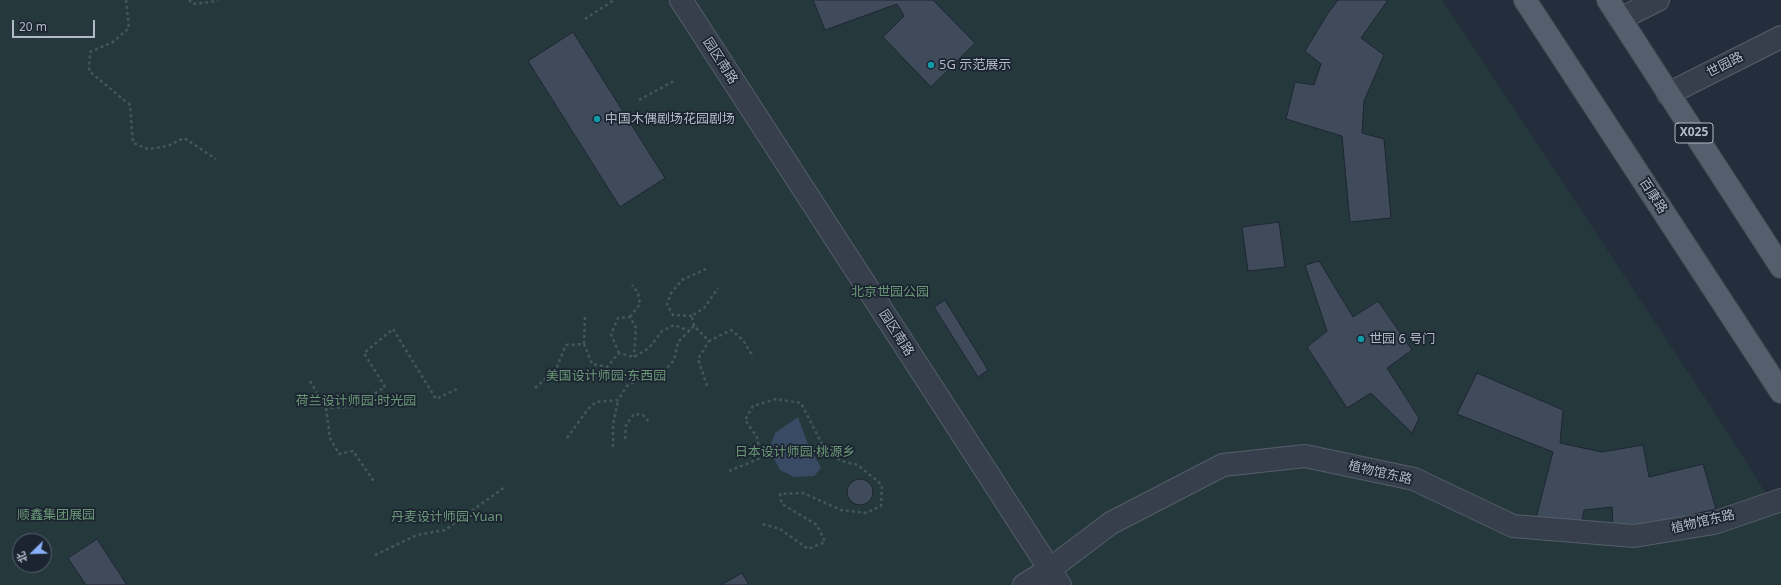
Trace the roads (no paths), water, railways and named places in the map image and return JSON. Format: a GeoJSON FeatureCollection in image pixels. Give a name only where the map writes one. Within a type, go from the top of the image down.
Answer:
{"type":"FeatureCollection","features":[{"type":"Feature","properties":{"kind":"main road","name":"百康路"},"geometry":{"type":"LineString","coordinates":[[1524,0],[1781,392]]}},
{"type":"Feature","properties":{"kind":"main road","name":"X025"},"geometry":{"type":"LineString","coordinates":[[1608,0],[1781,267]]}},
{"type":"Feature","properties":{"kind":"street","name":"园区南路"},"geometry":{"type":"LineString","coordinates":[[681,0],[1055,577]]}},
{"type":"Feature","properties":{"kind":"street"},"geometry":{"type":"LineString","coordinates":[[1620,19],[1658,0]]}},
{"type":"Feature","properties":{"kind":"street","name":"世园路"},"geometry":{"type":"LineString","coordinates":[[1668,94],[1781,37]]}},
{"type":"Feature","properties":{"kind":"street","name":"植物馆东路"},"geometry":{"type":"LineString","coordinates":[[1024,585],[1055,577],[1111,523],[1223,465],[1305,456],[1414,479],[1513,526],[1634,536],[1714,523],[1781,500]]}},
{"type":"Feature","properties":{"kind":"water"},"geometry":{"type":"Polygon","coordinates":[[[798,417],[807,442],[821,468],[814,476],[794,477],[780,470],[769,449],[775,433],[798,417]]]}},
{"type":"Feature","properties":{"kind":"place","name":"5G 示范展示"},"geometry":{"type":"Point","coordinates":[931,65]}},
{"type":"Feature","properties":{"kind":"place","name":"中国木偶剧场花园剧场"},"geometry":{"type":"Point","coordinates":[597,119]}},
{"type":"Feature","properties":{"kind":"place","name":"世园 6 号门"},"geometry":{"type":"Point","coordinates":[1361,339]}},
{"type":"Feature","properties":{"kind":"park label","name":"北京世园公园"},"geometry":{"type":"Point","coordinates":[890,292]}},
{"type":"Feature","properties":{"kind":"park label","name":"美国设计师园·东西园"},"geometry":{"type":"Point","coordinates":[606,376]}},
{"type":"Feature","properties":{"kind":"park label","name":"荷兰设计师园·时光园"},"geometry":{"type":"Point","coordinates":[356,401]}},
{"type":"Feature","properties":{"kind":"park label","name":"日本设计师园·桃源乡"},"geometry":{"type":"Point","coordinates":[795,452]}},
{"type":"Feature","properties":{"kind":"park label","name":"顺鑫集团展园"},"geometry":{"type":"Point","coordinates":[56,515]}},
{"type":"Feature","properties":{"kind":"park label","name":"丹麦设计师园·Yuan"},"geometry":{"type":"Point","coordinates":[447,517]}}]}
